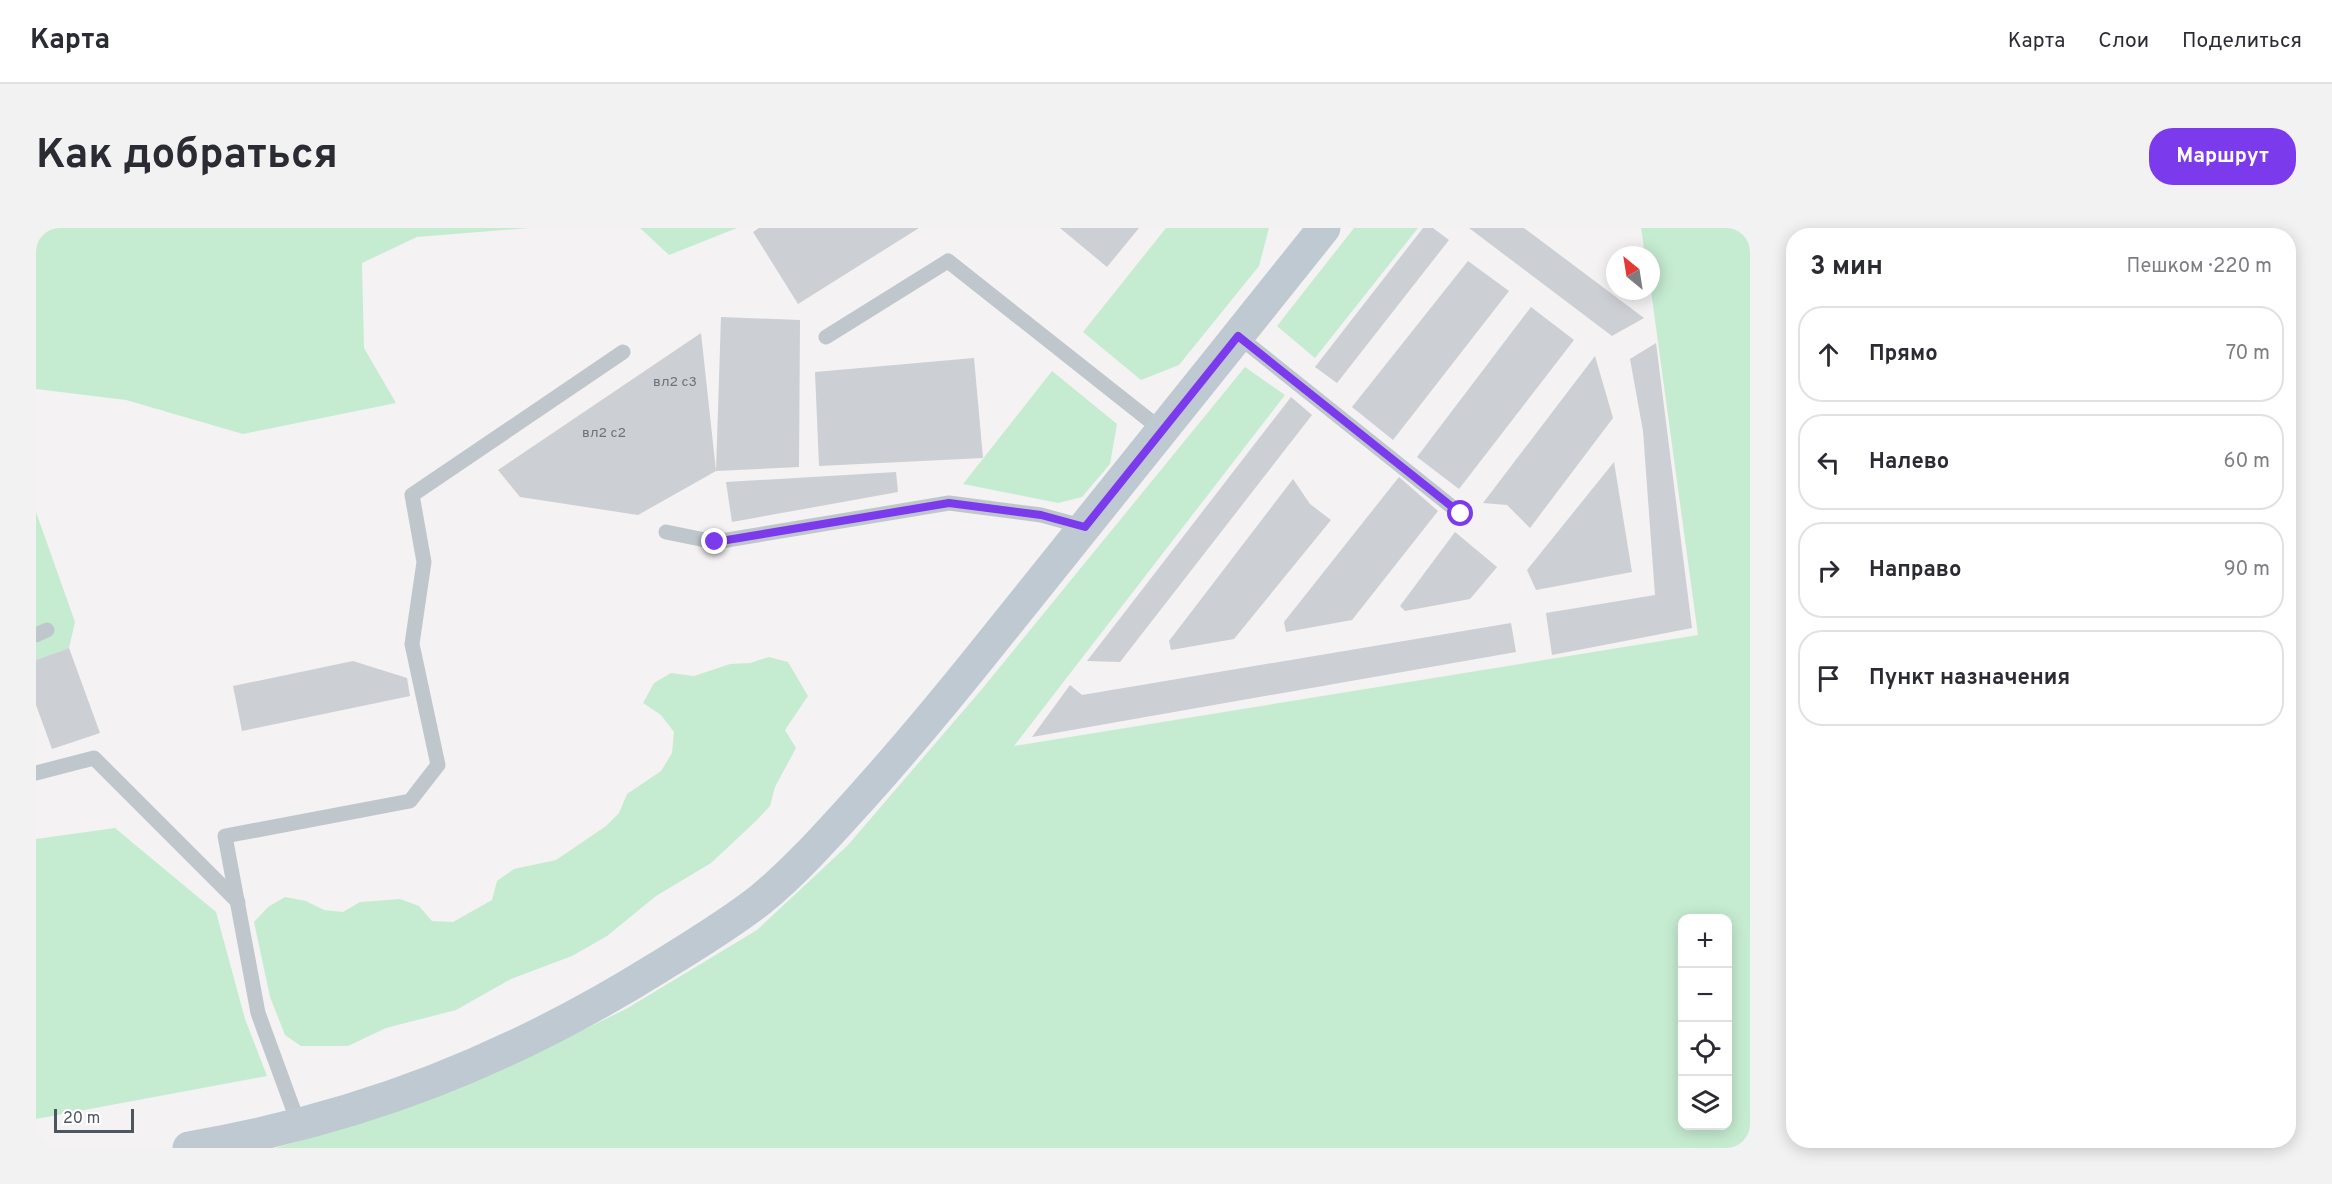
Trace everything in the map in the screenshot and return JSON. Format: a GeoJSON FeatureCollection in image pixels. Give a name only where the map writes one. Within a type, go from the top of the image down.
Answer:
{"type":"FeatureCollection","features":[{"type":"Feature","properties":{"kind":"street"},"geometry":{"type":"LineString","coordinates":[[189,1148],[259,1136],[428,1086],[518,1047],[606,1001],[700,942],[760,900],[810,854],[907,747],[1238,336],[1313,232]]}},
{"type":"Feature","properties":{"kind":"lane"},"geometry":{"type":"LineString","coordinates":[[826,337],[948,261],[1163,431]]}},
{"type":"Feature","properties":{"kind":"lane"},"geometry":{"type":"LineString","coordinates":[[1238,336],[1461,514]]}},
{"type":"Feature","properties":{"kind":"lane"},"geometry":{"type":"LineString","coordinates":[[299,1125],[258,1013],[225,836],[410,801],[438,765],[412,644],[424,562],[411,495],[623,352]]}},
{"type":"Feature","properties":{"kind":"lane"},"geometry":{"type":"LineString","coordinates":[[666,532],[715,542],[949,503],[1041,515],[1085,527]]}},
{"type":"Feature","properties":{"kind":"lane"},"geometry":{"type":"LineString","coordinates":[[36,773],[94,758],[238,902]]}},
{"type":"Feature","properties":{"kind":"green space"},"geometry":{"type":"Polygon","coordinates":[[[36,228],[529,228],[417,237],[362,263],[364,348],[396,403],[243,434],[126,400],[36,389],[36,228]]]}},
{"type":"Feature","properties":{"kind":"green space"},"geometry":{"type":"Polygon","coordinates":[[[640,228],[737,228],[669,255],[640,228]]]}},
{"type":"Feature","properties":{"kind":"green space"},"geometry":{"type":"Polygon","coordinates":[[[1166,228],[1269,228],[1259,266],[1179,365],[1141,380],[1083,332],[1166,228]]]}},
{"type":"Feature","properties":{"kind":"green space"},"geometry":{"type":"Polygon","coordinates":[[[1354,228],[1418,228],[1315,358],[1277,326],[1354,228]]]}},
{"type":"Feature","properties":{"kind":"green space"},"geometry":{"type":"Polygon","coordinates":[[[1641,228],[1750,228],[1750,1148],[275,1148],[370,1120],[507,1067],[626,1009],[757,930],[848,845],[982,689],[1245,367],[1285,395],[1014,746],[1698,635],[1652,300],[1660,300],[1660,246],[1644,246],[1641,228]]]}},
{"type":"Feature","properties":{"kind":"green space"},"geometry":{"type":"Polygon","coordinates":[[[1052,371],[1117,424],[1110,464],[1082,497],[1058,503],[963,484],[1052,371]]]}},
{"type":"Feature","properties":{"kind":"green space"},"geometry":{"type":"Polygon","coordinates":[[[36,512],[75,622],[69,648],[36,660],[36,512]]]}},
{"type":"Feature","properties":{"kind":"green space"},"geometry":{"type":"Polygon","coordinates":[[[769,657],[788,662],[808,696],[785,730],[796,748],[775,787],[770,806],[711,863],[656,896],[607,936],[572,956],[511,979],[456,1010],[386,1028],[348,1046],[301,1046],[285,1035],[270,997],[254,922],[268,907],[285,897],[306,901],[324,910],[343,912],[360,902],[400,899],[419,906],[432,921],[453,922],[492,900],[497,881],[514,869],[556,860],[606,826],[619,813],[627,794],[661,771],[672,753],[674,732],[661,715],[643,703],[654,683],[671,673],[694,676],[730,664],[750,663],[769,657]]]}},
{"type":"Feature","properties":{"kind":"green space"},"geometry":{"type":"Polygon","coordinates":[[[115,828],[216,912],[245,1019],[267,1076],[36,1119],[36,839],[115,828]]]}},
{"type":"Feature","properties":{"kind":"building"},"geometry":{"type":"Polygon","coordinates":[[[759,228],[919,228],[798,304],[753,232],[759,228]]]}},
{"type":"Feature","properties":{"kind":"building"},"geometry":{"type":"Polygon","coordinates":[[[1060,228],[1139,228],[1107,267],[1060,228]]]}},
{"type":"Feature","properties":{"kind":"building"},"geometry":{"type":"Polygon","coordinates":[[[1423,228],[1433,228],[1449,240],[1337,383],[1315,367],[1423,228]]]}},
{"type":"Feature","properties":{"kind":"building"},"geometry":{"type":"Polygon","coordinates":[[[1469,228],[1524,228],[1606,290],[1606,300],[1620,300],[1644,318],[1612,336],[1469,228]]]}},
{"type":"Feature","properties":{"kind":"building"},"geometry":{"type":"Polygon","coordinates":[[[1468,261],[1509,291],[1393,440],[1352,407],[1468,261]]]}},
{"type":"Feature","properties":{"kind":"building"},"geometry":{"type":"Polygon","coordinates":[[[1531,307],[1574,340],[1459,489],[1417,457],[1531,307]]]}},
{"type":"Feature","properties":{"kind":"building"},"geometry":{"type":"Polygon","coordinates":[[[721,317],[800,320],[799,467],[716,471],[721,317]]]}},
{"type":"Feature","properties":{"kind":"building"},"geometry":{"type":"Polygon","coordinates":[[[701,333],[716,471],[638,515],[520,497],[498,470],[701,333]]]}},
{"type":"Feature","properties":{"kind":"building"},"geometry":{"type":"Polygon","coordinates":[[[1656,343],[1692,628],[1552,655],[1546,613],[1655,595],[1643,431],[1630,359],[1656,343]]]}},
{"type":"Feature","properties":{"kind":"building"},"geometry":{"type":"Polygon","coordinates":[[[1595,356],[1613,418],[1530,528],[1507,505],[1483,503],[1595,356]]]}},
{"type":"Feature","properties":{"kind":"building"},"geometry":{"type":"Polygon","coordinates":[[[974,358],[983,458],[819,466],[815,372],[974,358]]]}},
{"type":"Feature","properties":{"kind":"building"},"geometry":{"type":"Polygon","coordinates":[[[1291,397],[1312,415],[1120,662],[1087,661],[1291,397]]]}},
{"type":"Feature","properties":{"kind":"building"},"geometry":{"type":"Polygon","coordinates":[[[1614,462],[1632,572],[1536,590],[1527,570],[1614,462]]]}},
{"type":"Feature","properties":{"kind":"building"},"geometry":{"type":"Polygon","coordinates":[[[896,472],[898,492],[732,522],[726,482],[896,472]]]}},
{"type":"Feature","properties":{"kind":"building"},"geometry":{"type":"Polygon","coordinates":[[[1399,477],[1438,511],[1352,620],[1286,632],[1284,622],[1399,477]]]}},
{"type":"Feature","properties":{"kind":"building"},"geometry":{"type":"Polygon","coordinates":[[[1293,479],[1310,504],[1331,520],[1234,639],[1171,650],[1169,641],[1293,479]]]}},
{"type":"Feature","properties":{"kind":"building"},"geometry":{"type":"Polygon","coordinates":[[[1455,532],[1497,567],[1470,599],[1405,611],[1400,606],[1455,532]]]}},
{"type":"Feature","properties":{"kind":"building"},"geometry":{"type":"Polygon","coordinates":[[[1511,623],[1516,652],[1032,737],[1070,685],[1082,695],[1511,623]]]}},
{"type":"Feature","properties":{"kind":"building"},"geometry":{"type":"Polygon","coordinates":[[[69,648],[100,733],[52,749],[36,705],[36,660],[69,648]]]}},
{"type":"Feature","properties":{"kind":"building"},"geometry":{"type":"Polygon","coordinates":[[[353,661],[407,678],[410,696],[242,731],[233,686],[353,661]]]}},
{"type":"Feature","properties":{"kind":"route"},"geometry":{"type":"LineString","coordinates":[[715,542],[949,503],[1041,515],[1085,527],[1238,336],[1461,514]]}}]}
